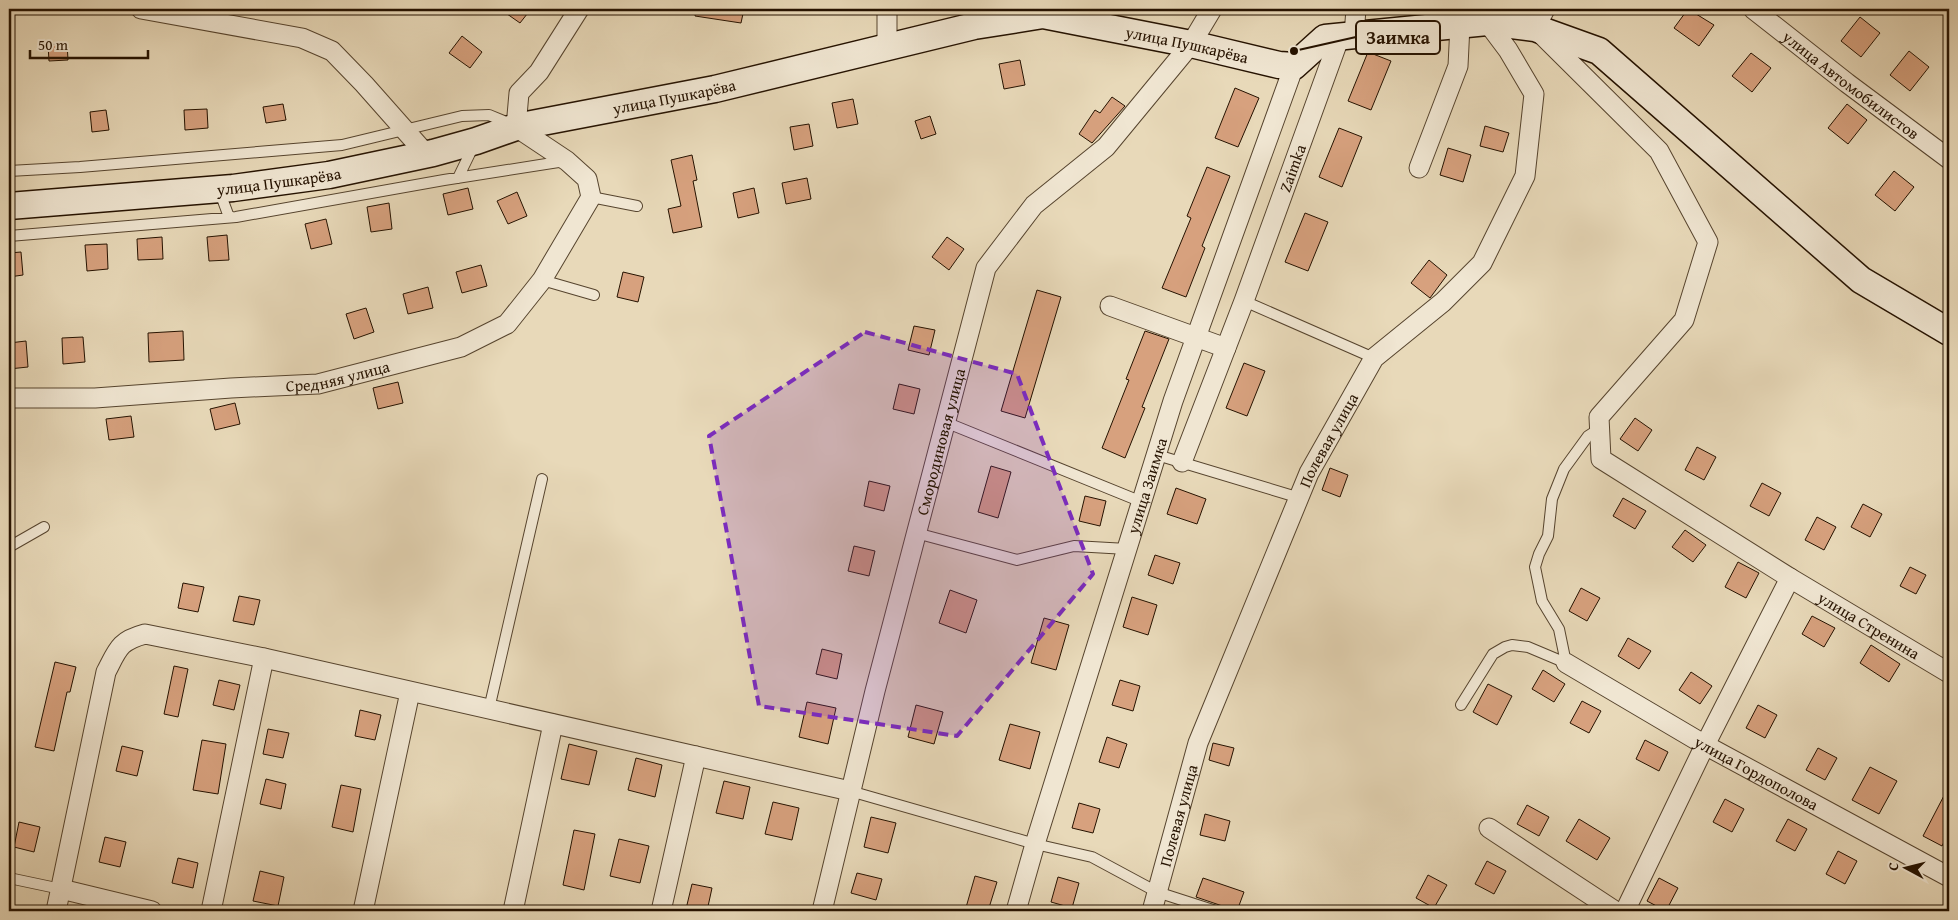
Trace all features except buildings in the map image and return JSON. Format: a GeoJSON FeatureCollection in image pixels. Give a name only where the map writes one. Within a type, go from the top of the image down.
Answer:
{"type":"FeatureCollection","features":[{"type":"Feature","properties":{"kind":"street"},"geometry":{"type":"LineString","coordinates":[[141,9],[302,38],[332,51],[426,154]]}},
{"type":"Feature","properties":{"kind":"street"},"geometry":{"type":"LineString","coordinates":[[579,9],[539,72],[520,93],[516,127],[567,161],[587,179],[591,197]]}},
{"type":"Feature","properties":{"kind":"street"},"geometry":{"type":"LineString","coordinates":[[887,9],[887,47]]}},
{"type":"Feature","properties":{"kind":"street","name":"Смородиновая улица"},"geometry":{"type":"LineString","coordinates":[[822,911],[850,791],[986,268],[1034,206],[1106,147],[1191,44],[1212,9]]}},
{"type":"Feature","properties":{"kind":"street","name":"Zaimka"},"geometry":{"type":"LineString","coordinates":[[1182,462],[1244,301],[1340,36],[1356,9]]}},
{"type":"Feature","properties":{"kind":"street","name":"улица Автомобилистов"},"geometry":{"type":"LineString","coordinates":[[1753,9],[1847,83],[1949,159]]}},
{"type":"Feature","properties":{"kind":"street","name":"улица Пушкарёва"},"geometry":{"type":"LineString","coordinates":[[9,206],[218,189],[329,175],[426,154],[476,141],[516,127],[715,89],[974,26],[1046,12],[1279,65],[1294,66]]}},
{"type":"Feature","properties":{"kind":"street"},"geometry":{"type":"LineString","coordinates":[[1294,66],[1340,36],[1540,18],[1599,51],[1860,280],[1949,332]]}},
{"type":"Feature","properties":{"kind":"street"},"geometry":{"type":"LineString","coordinates":[[1540,18],[1659,151],[1708,242],[1684,320],[1599,417],[1599,429]]}},
{"type":"Feature","properties":{"kind":"street","name":"Полевая улица"},"geometry":{"type":"LineString","coordinates":[[1152,911],[1198,743],[1309,473],[1374,358],[1443,302],[1482,263],[1525,176],[1534,94],[1508,50],[1487,22]]}},
{"type":"Feature","properties":{"kind":"street"},"geometry":{"type":"LineString","coordinates":[[1419,168],[1458,66],[1460,25]]}},
{"type":"Feature","properties":{"kind":"street","name":"улица Заимка"},"geometry":{"type":"LineString","coordinates":[[1016,911],[1035,844],[1157,455],[1197,336],[1294,66]]}},
{"type":"Feature","properties":{"kind":"street","name":"Средняя улица"},"geometry":{"type":"LineString","coordinates":[[9,398],[95,398],[318,384],[461,347],[507,324],[542,280],[591,197]]}},
{"type":"Feature","properties":{"kind":"street"},"geometry":{"type":"LineString","coordinates":[[1110,306],[1226,348]]}},
{"type":"Feature","properties":{"kind":"street","name":"улица Стренина"},"geometry":{"type":"LineString","coordinates":[[1599,429],[1601,458],[1790,578],[1949,673]]}},
{"type":"Feature","properties":{"kind":"street"},"geometry":{"type":"LineString","coordinates":[[1625,911],[1705,745],[1790,578]]}},
{"type":"Feature","properties":{"kind":"street"},"geometry":{"type":"LineString","coordinates":[[56,911],[106,672],[119,647],[130,638],[145,634],[264,658],[850,791]]}},
{"type":"Feature","properties":{"kind":"street"},"geometry":{"type":"LineString","coordinates":[[211,911],[264,658]]}},
{"type":"Feature","properties":{"kind":"street","name":"улица Гордополова"},"geometry":{"type":"LineString","coordinates":[[1566,663],[1705,745],[1949,877]]}},
{"type":"Feature","properties":{"kind":"street"},"geometry":{"type":"LineString","coordinates":[[363,911],[410,692]]}},
{"type":"Feature","properties":{"kind":"street"},"geometry":{"type":"LineString","coordinates":[[513,911],[553,724]]}},
{"type":"Feature","properties":{"kind":"street"},"geometry":{"type":"LineString","coordinates":[[661,911],[696,756]]}},
{"type":"Feature","properties":{"kind":"street"},"geometry":{"type":"LineString","coordinates":[[1489,828],[1616,911]]}},
{"type":"Feature","properties":{"kind":"street"},"geometry":{"type":"LineString","coordinates":[[61,889],[152,911]]}},
{"type":"Feature","properties":{"kind":"lane"},"geometry":{"type":"LineString","coordinates":[[9,171],[80,167],[342,145],[462,116],[489,115],[516,127]]}},
{"type":"Feature","properties":{"kind":"lane"},"geometry":{"type":"LineString","coordinates":[[458,178],[476,141]]}},
{"type":"Feature","properties":{"kind":"lane"},"geometry":{"type":"LineString","coordinates":[[9,236],[229,217],[567,161]]}},
{"type":"Feature","properties":{"kind":"lane"},"geometry":{"type":"LineString","coordinates":[[218,189],[229,217]]}},
{"type":"Feature","properties":{"kind":"lane"},"geometry":{"type":"LineString","coordinates":[[591,197],[637,206]]}},
{"type":"Feature","properties":{"kind":"lane"},"geometry":{"type":"LineString","coordinates":[[542,280],[594,295]]}},
{"type":"Feature","properties":{"kind":"lane"},"geometry":{"type":"LineString","coordinates":[[1244,301],[1374,358]]}},
{"type":"Feature","properties":{"kind":"lane"},"geometry":{"type":"LineString","coordinates":[[946,422],[1142,502]]}},
{"type":"Feature","properties":{"kind":"lane"},"geometry":{"type":"LineString","coordinates":[[1566,663],[1560,629],[1542,602],[1535,567],[1548,536],[1552,498],[1564,469],[1588,436],[1599,429]]}},
{"type":"Feature","properties":{"kind":"lane"},"geometry":{"type":"LineString","coordinates":[[1157,455],[1300,498]]}},
{"type":"Feature","properties":{"kind":"lane"},"geometry":{"type":"LineString","coordinates":[[489,709],[542,479]]}},
{"type":"Feature","properties":{"kind":"lane"},"geometry":{"type":"LineString","coordinates":[[9,547],[44,527]]}},
{"type":"Feature","properties":{"kind":"lane"},"geometry":{"type":"LineString","coordinates":[[916,533],[1016,560],[1074,546],[1127,549]]}},
{"type":"Feature","properties":{"kind":"lane"},"geometry":{"type":"LineString","coordinates":[[1461,705],[1493,654],[1505,647],[1512,645],[1528,646],[1566,663]]}},
{"type":"Feature","properties":{"kind":"lane"},"geometry":{"type":"LineString","coordinates":[[850,791],[1035,844],[1092,857],[1157,892],[1216,911]]}},
{"type":"Feature","properties":{"kind":"lane"},"geometry":{"type":"LineString","coordinates":[[9,878],[61,889]]}},
{"type":"Feature","properties":{"kind":"highlighted area"},"geometry":{"type":"Polygon","coordinates":[[[865,332],[1017,374],[1093,574],[957,736],[759,706],[709,436],[865,332]]]}},
{"type":"Feature","properties":{"kind":"place","name":"Заимка"},"geometry":{"type":"Point","coordinates":[1294,51]}}]}
